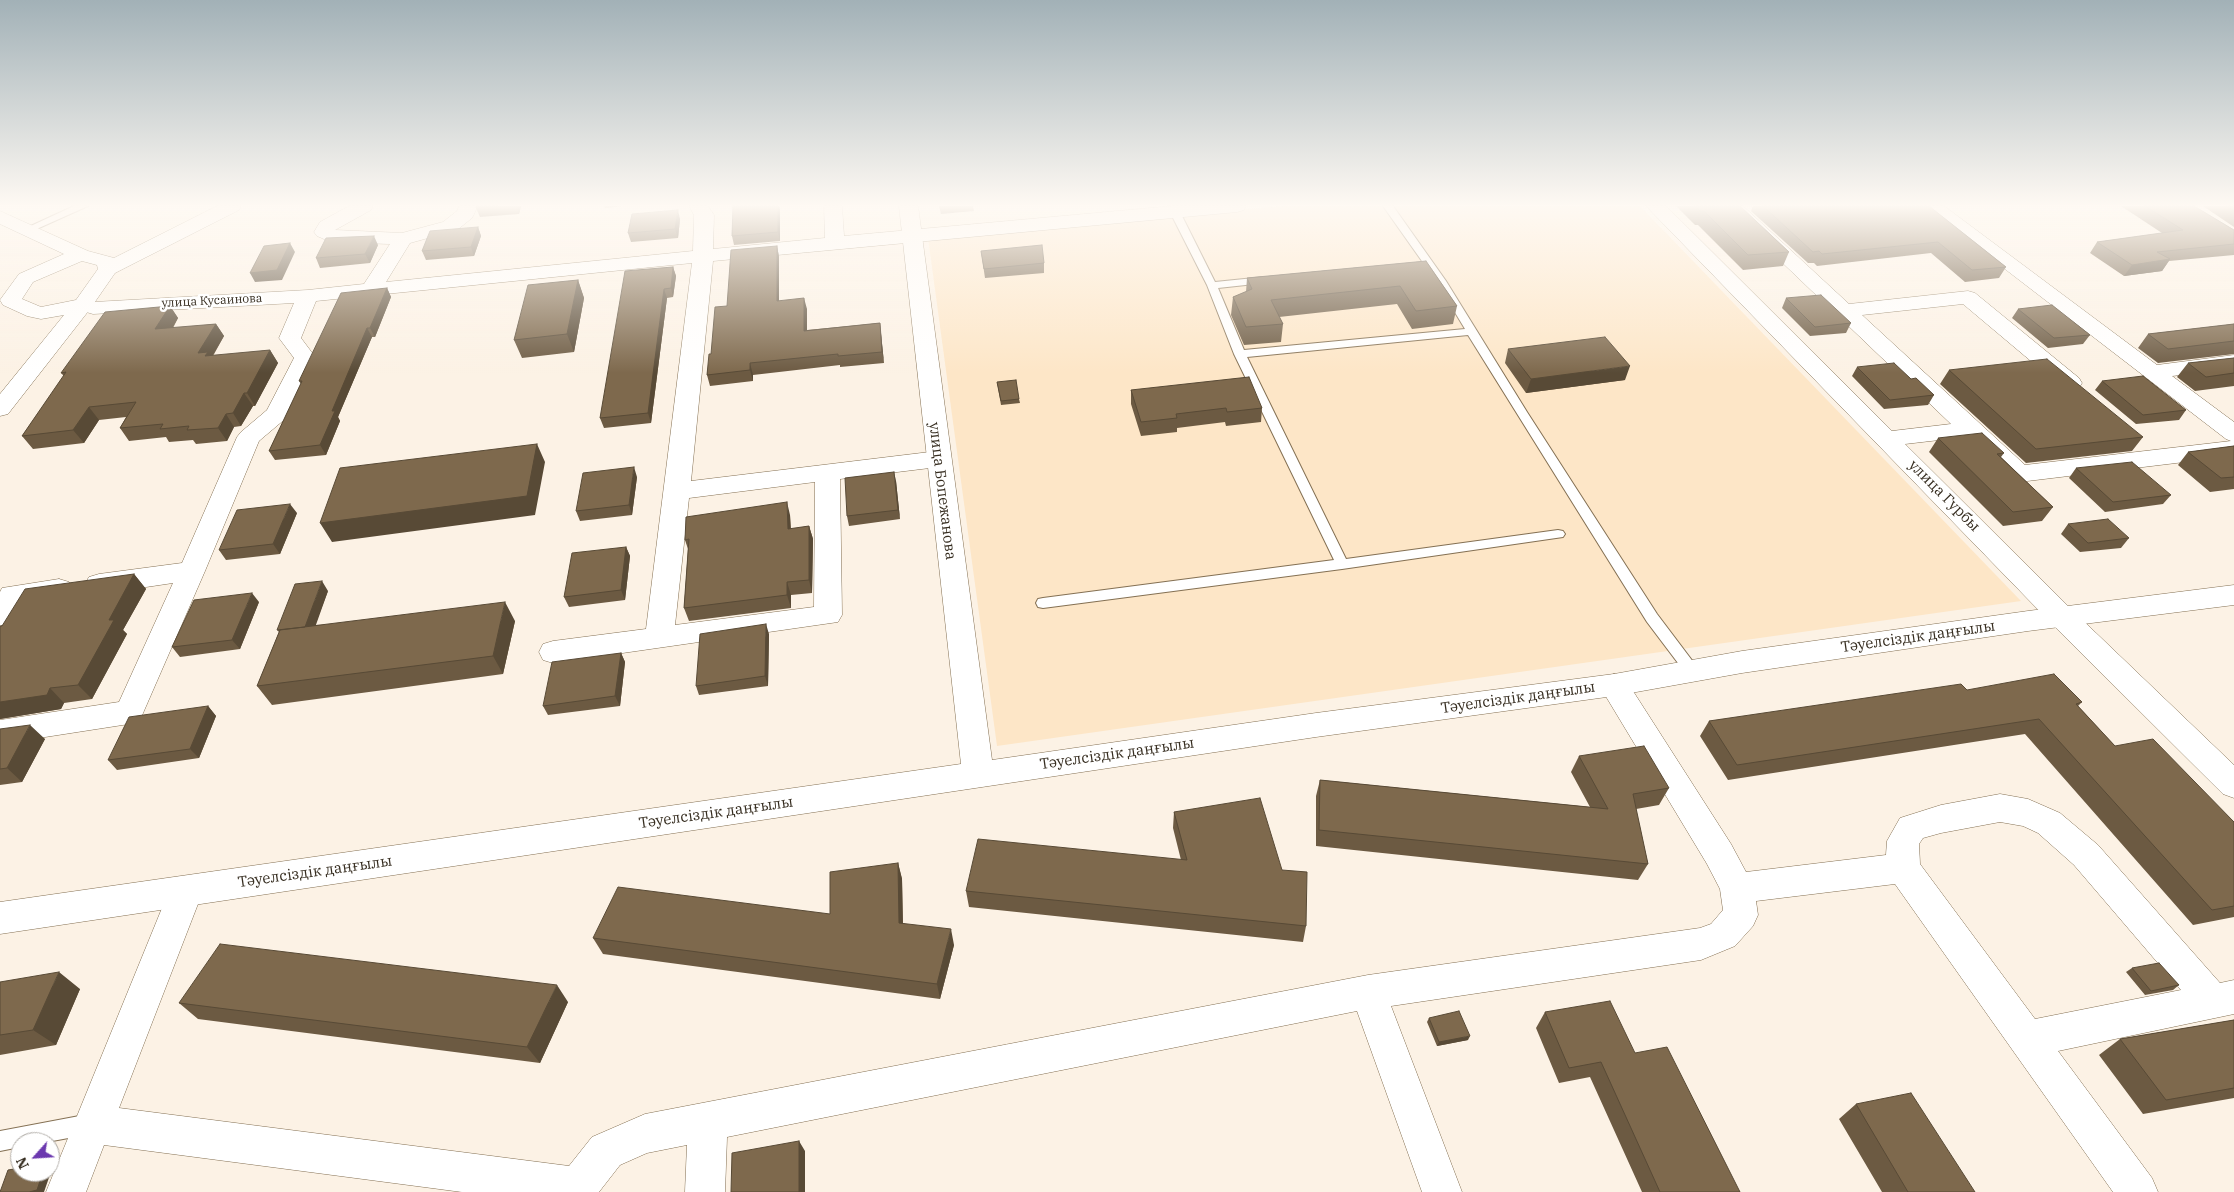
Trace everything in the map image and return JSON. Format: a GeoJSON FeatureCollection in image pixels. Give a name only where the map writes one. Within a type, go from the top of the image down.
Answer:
{"type":"FeatureCollection","features":[{"type":"Feature","properties":{"kind":"street"},"geometry":{"type":"LineString","coordinates":[[0,321],[10,301],[26,278],[31,262]]}},
{"type":"Feature","properties":{"kind":"street"},"geometry":{"type":"LineString","coordinates":[[26,278],[54,265],[66,262]]}},
{"type":"Feature","properties":{"kind":"street"},"geometry":{"type":"LineString","coordinates":[[106,262],[108,270]]}},
{"type":"Feature","properties":{"kind":"street"},"geometry":{"type":"LineString","coordinates":[[0,409],[83,305],[108,270],[123,262]]}},
{"type":"Feature","properties":{"kind":"street"},"geometry":{"type":"LineString","coordinates":[[371,289],[389,262]]}},
{"type":"Feature","properties":{"kind":"street","name":"улица Кусаинова"},"geometry":{"type":"LineString","coordinates":[[10,301],[27,310],[41,313],[83,305],[93,308],[308,296],[655,262]]}},
{"type":"Feature","properties":{"kind":"street"},"geometry":{"type":"LineString","coordinates":[[659,638],[702,262]]}},
{"type":"Feature","properties":{"kind":"street","name":"улица Бопежанова"},"geometry":{"type":"LineString","coordinates":[[914,262],[978,775]]}},
{"type":"Feature","properties":{"kind":"street","name":"улица Гурбы"},"geometry":{"type":"LineString","coordinates":[[1711,262],[2062,617],[2234,785]]}},
{"type":"Feature","properties":{"kind":"street"},"geometry":{"type":"LineString","coordinates":[[1791,262],[2019,474],[2234,448]]}},
{"type":"Feature","properties":{"kind":"street"},"geometry":{"type":"LineString","coordinates":[[2006,262],[2234,434]]}},
{"type":"Feature","properties":{"kind":"street"},"geometry":{"type":"LineString","coordinates":[[0,732],[129,712],[192,571],[249,436],[277,414],[306,358],[290,338],[308,296]]}},
{"type":"Feature","properties":{"kind":"street"},"geometry":{"type":"LineString","coordinates":[[1844,311],[1968,297],[2090,400]]}},
{"type":"Feature","properties":{"kind":"street"},"geometry":{"type":"LineString","coordinates":[[2152,372],[2234,362]]}},
{"type":"Feature","properties":{"kind":"street"},"geometry":{"type":"LineString","coordinates":[[1887,438],[1971,430]]}},
{"type":"Feature","properties":{"kind":"street"},"geometry":{"type":"LineString","coordinates":[[2136,438],[2158,457]]}},
{"type":"Feature","properties":{"kind":"street"},"geometry":{"type":"LineString","coordinates":[[677,491],[938,459]]}},
{"type":"Feature","properties":{"kind":"street"},"geometry":{"type":"LineString","coordinates":[[553,652],[828,615],[827,473]]}},
{"type":"Feature","properties":{"kind":"street"},"geometry":{"type":"LineString","coordinates":[[0,616],[12,596],[192,571]]}},
{"type":"Feature","properties":{"kind":"street","name":"Тәуелсіздік даңғылы"},"geometry":{"type":"LineString","coordinates":[[0,918],[1316,725],[1614,685],[1742,662],[2234,595]]}},
{"type":"Feature","properties":{"kind":"street"},"geometry":{"type":"LineString","coordinates":[[93,1124],[578,1189],[606,1151],[645,1134],[1368,992],[1701,944],[1723,934],[1741,915],[1737,888],[1614,685]]}},
{"type":"Feature","properties":{"kind":"street"},"geometry":{"type":"LineString","coordinates":[[2138,1192],[1902,868],[1903,842],[1912,828],[1941,819],[2000,808],[2028,813],[2049,822],[2086,855],[2223,999]]}},
{"type":"Feature","properties":{"kind":"street"},"geometry":{"type":"LineString","coordinates":[[1737,888],[1902,868]]}},
{"type":"Feature","properties":{"kind":"street"},"geometry":{"type":"LineString","coordinates":[[66,1192],[186,891]]}},
{"type":"Feature","properties":{"kind":"street"},"geometry":{"type":"LineString","coordinates":[[1368,992],[1442,1192]]}},
{"type":"Feature","properties":{"kind":"street"},"geometry":{"type":"LineString","coordinates":[[2027,1039],[2223,999]]}},
{"type":"Feature","properties":{"kind":"street"},"geometry":{"type":"LineString","coordinates":[[705,1192],[708,1122]]}},
{"type":"Feature","properties":{"kind":"lane"},"geometry":{"type":"LineString","coordinates":[[1200,262],[1212,285],[1240,354],[1342,564]]}},
{"type":"Feature","properties":{"kind":"lane"},"geometry":{"type":"LineString","coordinates":[[1423,262],[1473,330],[1521,412],[1652,618],[1692,671]]}},
{"type":"Feature","properties":{"kind":"lane"},"geometry":{"type":"LineString","coordinates":[[1212,285],[1272,280]]}},
{"type":"Feature","properties":{"kind":"lane"},"geometry":{"type":"LineString","coordinates":[[1240,354],[1473,330]]}},
{"type":"Feature","properties":{"kind":"lane"},"geometry":{"type":"LineString","coordinates":[[1043,603],[1558,534]]}},
{"type":"Feature","properties":{"kind":"lane"},"geometry":{"type":"LineString","coordinates":[[0,1141],[93,1124]]}},
{"type":"Feature","properties":{"kind":"shaded area"},"geometry":{"type":"Polygon","coordinates":[[[931,262],[1694,262],[2021,601],[997,746],[931,262]]]}},
{"type":"Feature","properties":{"kind":"building"},"geometry":{"type":"Polygon","coordinates":[[[256,262],[281,262],[277,270],[250,273],[256,262]]]}},
{"type":"Feature","properties":{"kind":"building"},"geometry":{"type":"Polygon","coordinates":[[[730,262],[777,262],[777,301],[804,298],[804,331],[880,323],[882,352],[838,356],[838,354],[750,363],[750,370],[707,375],[709,354],[711,354],[715,307],[727,306],[730,262]]]}},
{"type":"Feature","properties":{"kind":"building"},"geometry":{"type":"Polygon","coordinates":[[[983,262],[1044,262],[1044,263],[984,269],[983,262]]]}},
{"type":"Feature","properties":{"kind":"building"},"geometry":{"type":"Polygon","coordinates":[[[1426,262],[1457,306],[1416,311],[1400,286],[1271,300],[1283,324],[1246,327],[1233,297],[1252,289],[1247,278],[1426,262]]]}},
{"type":"Feature","properties":{"kind":"building"},"geometry":{"type":"Polygon","coordinates":[[[1962,262],[1999,262],[2006,267],[1972,270],[1962,262]]]}},
{"type":"Feature","properties":{"kind":"building"},"geometry":{"type":"Polygon","coordinates":[[[2127,262],[2153,262],[2132,265],[2127,262]]]}},
{"type":"Feature","properties":{"kind":"building"},"geometry":{"type":"Polygon","coordinates":[[[673,267],[671,288],[664,289],[648,413],[600,418],[625,271],[673,267]]]}},
{"type":"Feature","properties":{"kind":"building"},"geometry":{"type":"Polygon","coordinates":[[[578,280],[567,334],[514,340],[528,285],[578,280]]]}},
{"type":"Feature","properties":{"kind":"building"},"geometry":{"type":"Polygon","coordinates":[[[387,288],[370,328],[367,328],[332,411],[335,411],[320,445],[269,451],[302,381],[299,381],[341,293],[387,288]]]}},
{"type":"Feature","properties":{"kind":"building"},"geometry":{"type":"Polygon","coordinates":[[[1821,295],[1851,323],[1815,327],[1786,298],[1821,295]]]}},
{"type":"Feature","properties":{"kind":"building"},"geometry":{"type":"Polygon","coordinates":[[[2052,305],[2090,335],[2054,338],[2018,309],[2052,305]]]}},
{"type":"Feature","properties":{"kind":"building"},"geometry":{"type":"Polygon","coordinates":[[[170,306],[155,329],[216,324],[198,353],[208,352],[205,356],[270,350],[247,393],[244,393],[233,413],[226,414],[218,428],[187,430],[189,426],[160,429],[163,424],[120,428],[136,402],[89,407],[73,430],[22,436],[66,372],[61,373],[105,312],[170,306]]]}},
{"type":"Feature","properties":{"kind":"building"},"geometry":{"type":"Polygon","coordinates":[[[2234,324],[2234,341],[2168,349],[2148,334],[2234,324]]]}},
{"type":"Feature","properties":{"kind":"building"},"geometry":{"type":"Polygon","coordinates":[[[1605,337],[1630,366],[1531,379],[1508,349],[1605,337]]]}},
{"type":"Feature","properties":{"kind":"building"},"geometry":{"type":"Polygon","coordinates":[[[2234,358],[2234,373],[2206,377],[2188,363],[2234,358]]]}},
{"type":"Feature","properties":{"kind":"building"},"geometry":{"type":"Polygon","coordinates":[[[2047,359],[2143,437],[2036,449],[1949,370],[2047,359]]]}},
{"type":"Feature","properties":{"kind":"building"},"geometry":{"type":"Polygon","coordinates":[[[1894,363],[1911,379],[1916,378],[1934,395],[1890,400],[1857,367],[1894,363]]]}},
{"type":"Feature","properties":{"kind":"building"},"geometry":{"type":"Polygon","coordinates":[[[2143,376],[2186,410],[2143,415],[2102,381],[2143,376]]]}},
{"type":"Feature","properties":{"kind":"building"},"geometry":{"type":"Polygon","coordinates":[[[1249,377],[1262,408],[1227,412],[1226,408],[1176,414],[1177,418],[1141,422],[1131,390],[1249,377]]]}},
{"type":"Feature","properties":{"kind":"building"},"geometry":{"type":"Polygon","coordinates":[[[1016,380],[1019,399],[1001,401],[997,382],[1016,380]]]}},
{"type":"Feature","properties":{"kind":"building"},"geometry":{"type":"Polygon","coordinates":[[[1982,433],[2004,453],[1997,454],[2053,507],[2013,512],[1938,438],[1982,433]]]}},
{"type":"Feature","properties":{"kind":"building"},"geometry":{"type":"Polygon","coordinates":[[[537,444],[527,496],[320,523],[340,468],[537,444]]]}},
{"type":"Feature","properties":{"kind":"building"},"geometry":{"type":"Polygon","coordinates":[[[2234,446],[2234,477],[2221,478],[2188,452],[2234,446]]]}},
{"type":"Feature","properties":{"kind":"building"},"geometry":{"type":"Polygon","coordinates":[[[2132,462],[2171,495],[2113,502],[2076,468],[2132,462]]]}},
{"type":"Feature","properties":{"kind":"building"},"geometry":{"type":"Polygon","coordinates":[[[634,467],[629,505],[576,511],[583,473],[634,467]]]}},
{"type":"Feature","properties":{"kind":"building"},"geometry":{"type":"Polygon","coordinates":[[[894,472],[898,510],[847,516],[845,478],[894,472]]]}},
{"type":"Feature","properties":{"kind":"building"},"geometry":{"type":"Polygon","coordinates":[[[787,502],[788,529],[809,526],[809,580],[787,582],[787,595],[684,608],[689,539],[685,540],[686,517],[787,502]]]}},
{"type":"Feature","properties":{"kind":"building"},"geometry":{"type":"Polygon","coordinates":[[[290,504],[273,544],[219,550],[237,510],[290,504]]]}},
{"type":"Feature","properties":{"kind":"building"},"geometry":{"type":"Polygon","coordinates":[[[2108,519],[2129,538],[2088,543],[2068,524],[2108,519]]]}},
{"type":"Feature","properties":{"kind":"building"},"geometry":{"type":"Polygon","coordinates":[[[626,547],[621,590],[564,597],[572,553],[626,547]]]}},
{"type":"Feature","properties":{"kind":"building"},"geometry":{"type":"Polygon","coordinates":[[[134,574],[109,620],[114,620],[78,685],[50,688],[47,695],[0,702],[0,626],[2,626],[25,589],[134,574]]]}},
{"type":"Feature","properties":{"kind":"building"},"geometry":{"type":"Polygon","coordinates":[[[322,581],[305,627],[277,630],[295,584],[322,581]]]}},
{"type":"Feature","properties":{"kind":"building"},"geometry":{"type":"Polygon","coordinates":[[[252,593],[232,640],[172,647],[194,600],[252,593]]]}},
{"type":"Feature","properties":{"kind":"building"},"geometry":{"type":"Polygon","coordinates":[[[505,602],[493,656],[257,686],[280,630],[505,602]]]}},
{"type":"Feature","properties":{"kind":"building"},"geometry":{"type":"Polygon","coordinates":[[[766,624],[765,676],[696,686],[700,634],[766,624]]]}},
{"type":"Feature","properties":{"kind":"building"},"geometry":{"type":"Polygon","coordinates":[[[621,653],[615,696],[543,706],[552,662],[621,653]]]}},
{"type":"Feature","properties":{"kind":"building"},"geometry":{"type":"Polygon","coordinates":[[[2054,674],[2082,702],[2076,704],[2115,746],[2153,739],[2234,822],[2234,906],[2212,910],[2039,719],[1737,765],[1709,721],[1961,684],[1967,690],[2054,674]]]}},
{"type":"Feature","properties":{"kind":"building"},"geometry":{"type":"Polygon","coordinates":[[[208,706],[190,749],[108,760],[129,717],[208,706]]]}},
{"type":"Feature","properties":{"kind":"building"},"geometry":{"type":"Polygon","coordinates":[[[30,725],[7,768],[0,769],[0,729],[30,725]]]}},
{"type":"Feature","properties":{"kind":"building"},"geometry":{"type":"Polygon","coordinates":[[[1644,746],[1669,788],[1633,794],[1648,864],[1319,830],[1320,780],[1608,809],[1579,756],[1644,746]]]}},
{"type":"Feature","properties":{"kind":"building"},"geometry":{"type":"Polygon","coordinates":[[[1260,798],[1282,870],[1307,872],[1306,926],[966,891],[978,839],[1187,860],[1174,812],[1260,798]]]}},
{"type":"Feature","properties":{"kind":"building"},"geometry":{"type":"Polygon","coordinates":[[[898,863],[899,923],[951,929],[937,984],[593,938],[618,887],[830,914],[830,872],[898,863]]]}},
{"type":"Feature","properties":{"kind":"building"},"geometry":{"type":"Polygon","coordinates":[[[220,944],[557,985],[527,1047],[179,1003],[220,944]]]}},
{"type":"Feature","properties":{"kind":"building"},"geometry":{"type":"Polygon","coordinates":[[[2159,963],[2179,985],[2151,991],[2132,968],[2159,963]]]}},
{"type":"Feature","properties":{"kind":"building"},"geometry":{"type":"Polygon","coordinates":[[[59,972],[33,1030],[0,1035],[0,982],[59,972]]]}},
{"type":"Feature","properties":{"kind":"building"},"geometry":{"type":"Polygon","coordinates":[[[1610,1001],[1635,1053],[1667,1047],[1740,1192],[1660,1192],[1601,1062],[1569,1068],[1545,1012],[1610,1001]]]}},
{"type":"Feature","properties":{"kind":"building"},"geometry":{"type":"Polygon","coordinates":[[[1459,1011],[1470,1036],[1439,1042],[1429,1018],[1459,1011]]]}},
{"type":"Feature","properties":{"kind":"building"},"geometry":{"type":"Polygon","coordinates":[[[2234,1020],[2234,1088],[2166,1100],[2120,1039],[2234,1020]]]}},
{"type":"Feature","properties":{"kind":"building"},"geometry":{"type":"Polygon","coordinates":[[[1911,1093],[1975,1192],[1908,1192],[1856,1104],[1911,1093]]]}},
{"type":"Feature","properties":{"kind":"building"},"geometry":{"type":"Polygon","coordinates":[[[799,1141],[799,1192],[731,1192],[732,1153],[799,1141]]]}},
{"type":"Feature","properties":{"kind":"building"},"geometry":{"type":"Polygon","coordinates":[[[8,1170],[10,1170],[10,1182],[40,1182],[37,1190],[29,1192],[0,1192],[8,1170]]]}}]}
